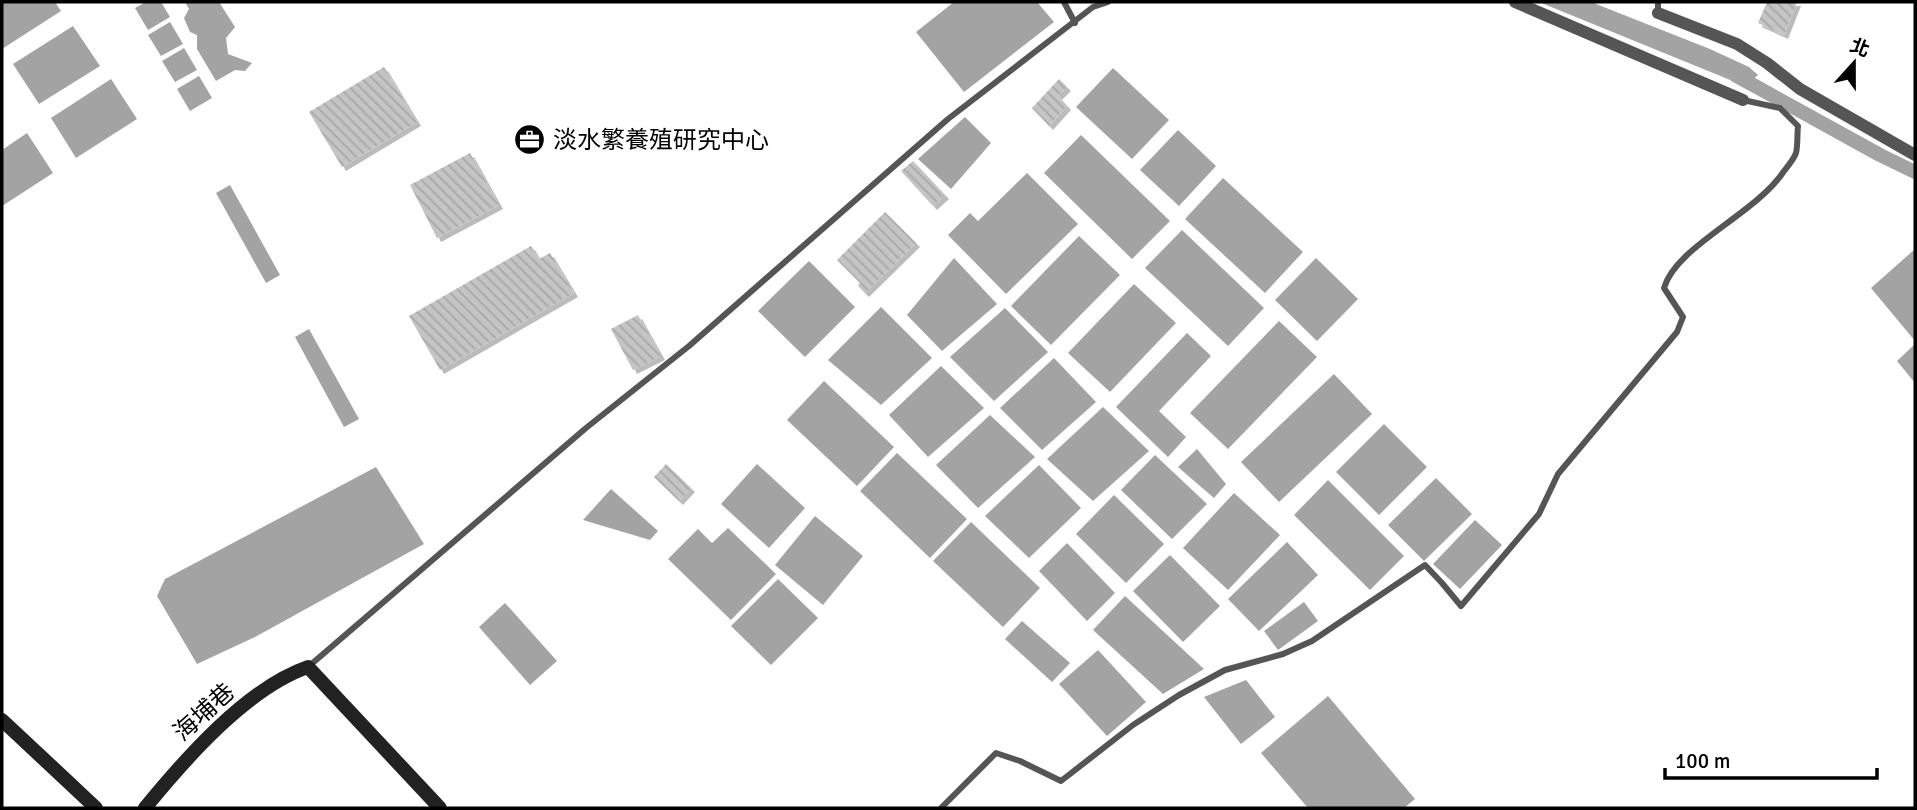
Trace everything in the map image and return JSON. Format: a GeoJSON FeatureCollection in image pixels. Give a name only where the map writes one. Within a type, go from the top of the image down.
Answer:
{"type":"FeatureCollection","features":[{"type":"Feature","properties":{"kind":"street"},"geometry":{"type":"LineString","coordinates":[[1515,2],[1742,100]]}},
{"type":"Feature","properties":{"kind":"street"},"geometry":{"type":"LineString","coordinates":[[1658,7],[1737,44],[1800,89],[1915,155]]}},
{"type":"Feature","properties":{"kind":"street"},"geometry":{"type":"LineString","coordinates":[[309,667],[440,808]]}},
{"type":"Feature","properties":{"kind":"street","name":"海埔巷"},"geometry":{"type":"LineString","coordinates":[[145,808],[185,759],[255,697],[285,675],[309,667]]}},
{"type":"Feature","properties":{"kind":"street"},"geometry":{"type":"LineString","coordinates":[[2,720],[96,808]]}},
{"type":"Feature","properties":{"kind":"lane"},"geometry":{"type":"LineString","coordinates":[[1063,2],[1075,23]]}},
{"type":"Feature","properties":{"kind":"lane"},"geometry":{"type":"LineString","coordinates":[[309,667],[586,428],[689,346],[948,119],[1093,7],[1108,2]]}},
{"type":"Feature","properties":{"kind":"lane"},"geometry":{"type":"LineString","coordinates":[[941,808],[996,753],[1020,761],[1061,781],[1133,725],[1179,695],[1225,670],[1283,654],[1312,641],[1425,565],[1461,606],[1539,514],[1558,474],[1677,332],[1683,317],[1664,288],[1668,275],[1685,256],[1753,204],[1779,180],[1796,154],[1798,126],[1780,108],[1742,100]]}},
{"type":"Feature","properties":{"kind":"shaded area"},"geometry":{"type":"Polygon","coordinates":[[[2,2],[55,2],[61,11],[2,49],[2,2]]]}},
{"type":"Feature","properties":{"kind":"shaded area"},"geometry":{"type":"Polygon","coordinates":[[[146,2],[161,2],[170,17],[148,30],[135,8],[146,2]]]}},
{"type":"Feature","properties":{"kind":"shaded area"},"geometry":{"type":"Polygon","coordinates":[[[185,2],[219,2],[235,27],[226,38],[228,54],[252,63],[245,71],[235,70],[216,81],[197,49],[197,35],[190,32],[184,18],[189,9],[185,2]]]}},
{"type":"Feature","properties":{"kind":"shaded area"},"geometry":{"type":"Polygon","coordinates":[[[954,2],[1037,2],[1054,22],[964,92],[916,32],[954,2]]]}},
{"type":"Feature","properties":{"kind":"shaded area"},"geometry":{"type":"Polygon","coordinates":[[[1539,2],[1591,2],[1710,49],[1749,67],[1758,75],[1745,86],[1539,2]]]}},
{"type":"Feature","properties":{"kind":"shaded area"},"geometry":{"type":"Polygon","coordinates":[[[170,22],[183,44],[161,56],[148,35],[170,22]]]}},
{"type":"Feature","properties":{"kind":"shaded area"},"geometry":{"type":"Polygon","coordinates":[[[73,26],[100,66],[39,104],[13,64],[73,26]]]}},
{"type":"Feature","properties":{"kind":"shaded area"},"geometry":{"type":"Polygon","coordinates":[[[184,48],[197,70],[175,82],[162,61],[184,48]]]}},
{"type":"Feature","properties":{"kind":"shaded area"},"geometry":{"type":"Polygon","coordinates":[[[1113,68],[1169,120],[1132,159],[1076,107],[1113,68]]]}},
{"type":"Feature","properties":{"kind":"shaded area"},"geometry":{"type":"Polygon","coordinates":[[[199,76],[212,98],[190,111],[177,89],[199,76]]]}},
{"type":"Feature","properties":{"kind":"shaded area"},"geometry":{"type":"Polygon","coordinates":[[[111,79],[137,119],[76,158],[51,118],[111,79]]]}},
{"type":"Feature","properties":{"kind":"shaded area"},"geometry":{"type":"Polygon","coordinates":[[[965,117],[991,143],[951,189],[918,159],[965,117]]]}},
{"type":"Feature","properties":{"kind":"shaded area"},"geometry":{"type":"Polygon","coordinates":[[[1178,130],[1216,166],[1179,206],[1140,170],[1178,130]]]}},
{"type":"Feature","properties":{"kind":"shaded area"},"geometry":{"type":"Polygon","coordinates":[[[27,133],[53,173],[2,206],[2,150],[27,133]]]}},
{"type":"Feature","properties":{"kind":"shaded area"},"geometry":{"type":"Polygon","coordinates":[[[1081,135],[1170,221],[1132,259],[1044,173],[1081,135]]]}},
{"type":"Feature","properties":{"kind":"shaded area"},"geometry":{"type":"Polygon","coordinates":[[[1027,173],[1078,224],[1006,294],[948,235],[970,213],[978,221],[1027,173]]]}},
{"type":"Feature","properties":{"kind":"shaded area"},"geometry":{"type":"Polygon","coordinates":[[[1223,178],[1303,252],[1265,293],[1185,219],[1223,178]]]}},
{"type":"Feature","properties":{"kind":"shaded area"},"geometry":{"type":"Polygon","coordinates":[[[230,185],[280,275],[266,283],[216,193],[230,185]]]}},
{"type":"Feature","properties":{"kind":"shaded area"},"geometry":{"type":"Polygon","coordinates":[[[1182,230],[1264,308],[1228,346],[1145,268],[1182,230]]]}},
{"type":"Feature","properties":{"kind":"shaded area"},"geometry":{"type":"Polygon","coordinates":[[[1079,236],[1120,275],[1051,345],[1011,306],[1079,236]]]}},
{"type":"Feature","properties":{"kind":"shaded area"},"geometry":{"type":"Polygon","coordinates":[[[1915,249],[1915,341],[1871,288],[1915,249]]]}},
{"type":"Feature","properties":{"kind":"shaded area"},"geometry":{"type":"Polygon","coordinates":[[[954,258],[997,304],[942,351],[907,315],[954,258]]]}},
{"type":"Feature","properties":{"kind":"shaded area"},"geometry":{"type":"Polygon","coordinates":[[[1316,258],[1358,299],[1317,341],[1275,300],[1316,258]]]}},
{"type":"Feature","properties":{"kind":"shaded area"},"geometry":{"type":"Polygon","coordinates":[[[809,261],[855,307],[805,357],[758,311],[809,261]]]}},
{"type":"Feature","properties":{"kind":"shaded area"},"geometry":{"type":"Polygon","coordinates":[[[1134,284],[1176,323],[1110,392],[1068,353],[1134,284]]]}},
{"type":"Feature","properties":{"kind":"shaded area"},"geometry":{"type":"Polygon","coordinates":[[[881,307],[932,358],[881,405],[828,360],[881,307]]]}},
{"type":"Feature","properties":{"kind":"shaded area"},"geometry":{"type":"Polygon","coordinates":[[[1005,308],[1048,352],[994,401],[950,357],[1005,308]]]}},
{"type":"Feature","properties":{"kind":"shaded area"},"geometry":{"type":"Polygon","coordinates":[[[1279,321],[1317,357],[1228,449],[1190,413],[1279,321]]]}},
{"type":"Feature","properties":{"kind":"shaded area"},"geometry":{"type":"Polygon","coordinates":[[[309,329],[359,419],[344,427],[295,337],[309,329]]]}},
{"type":"Feature","properties":{"kind":"shaded area"},"geometry":{"type":"Polygon","coordinates":[[[1187,333],[1211,356],[1159,411],[1186,437],[1168,457],[1116,407],[1187,333]]]}},
{"type":"Feature","properties":{"kind":"shaded area"},"geometry":{"type":"Polygon","coordinates":[[[1915,344],[1915,383],[1897,361],[1915,344]]]}},
{"type":"Feature","properties":{"kind":"shaded area"},"geometry":{"type":"Polygon","coordinates":[[[1054,358],[1096,402],[1042,450],[1000,408],[1054,358]]]}},
{"type":"Feature","properties":{"kind":"shaded area"},"geometry":{"type":"Polygon","coordinates":[[[941,366],[984,408],[928,457],[889,415],[941,366]]]}},
{"type":"Feature","properties":{"kind":"shaded area"},"geometry":{"type":"Polygon","coordinates":[[[1334,374],[1372,414],[1279,502],[1241,462],[1334,374]]]}},
{"type":"Feature","properties":{"kind":"shaded area"},"geometry":{"type":"Polygon","coordinates":[[[824,381],[894,447],[857,486],[787,420],[824,381]]]}},
{"type":"Feature","properties":{"kind":"shaded area"},"geometry":{"type":"Polygon","coordinates":[[[1103,407],[1149,451],[1093,501],[1047,459],[1103,407]]]}},
{"type":"Feature","properties":{"kind":"shaded area"},"geometry":{"type":"Polygon","coordinates":[[[990,415],[1035,457],[978,508],[936,465],[990,415]]]}},
{"type":"Feature","properties":{"kind":"shaded area"},"geometry":{"type":"Polygon","coordinates":[[[1384,424],[1427,467],[1379,515],[1336,472],[1384,424]]]}},
{"type":"Feature","properties":{"kind":"shaded area"},"geometry":{"type":"Polygon","coordinates":[[[1197,449],[1226,484],[1214,498],[1178,467],[1197,449]]]}},
{"type":"Feature","properties":{"kind":"shaded area"},"geometry":{"type":"Polygon","coordinates":[[[897,453],[967,519],[930,558],[860,491],[897,453]]]}},
{"type":"Feature","properties":{"kind":"shaded area"},"geometry":{"type":"Polygon","coordinates":[[[1155,455],[1207,504],[1172,539],[1121,490],[1155,455]]]}},
{"type":"Feature","properties":{"kind":"shaded area"},"geometry":{"type":"Polygon","coordinates":[[[757,464],[805,508],[769,548],[721,504],[757,464]]]}},
{"type":"Feature","properties":{"kind":"shaded area"},"geometry":{"type":"Polygon","coordinates":[[[1039,465],[1081,508],[1029,558],[985,516],[1039,465]]]}},
{"type":"Feature","properties":{"kind":"shaded area"},"geometry":{"type":"Polygon","coordinates":[[[376,467],[424,544],[255,637],[197,664],[157,596],[165,579],[376,467]]]}},
{"type":"Feature","properties":{"kind":"shaded area"},"geometry":{"type":"Polygon","coordinates":[[[1436,478],[1472,514],[1424,561],[1388,525],[1436,478]]]}},
{"type":"Feature","properties":{"kind":"shaded area"},"geometry":{"type":"Polygon","coordinates":[[[1328,480],[1404,556],[1370,590],[1294,515],[1328,480]]]}},
{"type":"Feature","properties":{"kind":"shaded area"},"geometry":{"type":"Polygon","coordinates":[[[611,489],[658,531],[650,540],[583,520],[611,489]]]}},
{"type":"Feature","properties":{"kind":"shaded area"},"geometry":{"type":"Polygon","coordinates":[[[1234,493],[1280,535],[1228,590],[1183,548],[1234,493]]]}},
{"type":"Feature","properties":{"kind":"shaded area"},"geometry":{"type":"Polygon","coordinates":[[[1114,495],[1164,544],[1126,583],[1076,534],[1114,495]]]}},
{"type":"Feature","properties":{"kind":"shaded area"},"geometry":{"type":"Polygon","coordinates":[[[815,516],[863,556],[823,605],[775,565],[815,516]]]}},
{"type":"Feature","properties":{"kind":"shaded area"},"geometry":{"type":"Polygon","coordinates":[[[1475,520],[1502,545],[1460,589],[1433,564],[1475,520]]]}},
{"type":"Feature","properties":{"kind":"shaded area"},"geometry":{"type":"Polygon","coordinates":[[[971,522],[1040,588],[1003,627],[933,561],[971,522]]]}},
{"type":"Feature","properties":{"kind":"shaded area"},"geometry":{"type":"Polygon","coordinates":[[[728,528],[776,574],[731,620],[668,559],[698,529],[712,543],[728,528]]]}},
{"type":"Feature","properties":{"kind":"shaded area"},"geometry":{"type":"Polygon","coordinates":[[[1287,542],[1318,575],[1259,631],[1228,599],[1287,542]]]}},
{"type":"Feature","properties":{"kind":"shaded area"},"geometry":{"type":"Polygon","coordinates":[[[1067,543],[1115,593],[1087,621],[1039,571],[1067,543]]]}},
{"type":"Feature","properties":{"kind":"shaded area"},"geometry":{"type":"Polygon","coordinates":[[[1170,555],[1220,606],[1183,642],[1133,591],[1170,555]]]}},
{"type":"Feature","properties":{"kind":"shaded area"},"geometry":{"type":"Polygon","coordinates":[[[778,579],[818,618],[771,665],[731,626],[778,579]]]}},
{"type":"Feature","properties":{"kind":"shaded area"},"geometry":{"type":"Polygon","coordinates":[[[1125,596],[1204,669],[1163,694],[1093,630],[1125,596]]]}},
{"type":"Feature","properties":{"kind":"shaded area"},"geometry":{"type":"Polygon","coordinates":[[[1304,602],[1318,621],[1278,650],[1264,631],[1304,602]]]}},
{"type":"Feature","properties":{"kind":"shaded area"},"geometry":{"type":"Polygon","coordinates":[[[505,603],[557,661],[530,685],[479,627],[505,603]]]}},
{"type":"Feature","properties":{"kind":"shaded area"},"geometry":{"type":"Polygon","coordinates":[[[1022,621],[1070,663],[1052,682],[1005,639],[1022,621]]]}},
{"type":"Feature","properties":{"kind":"shaded area"},"geometry":{"type":"Polygon","coordinates":[[[1098,650],[1146,702],[1107,736],[1059,684],[1098,650]]]}},
{"type":"Feature","properties":{"kind":"shaded area"},"geometry":{"type":"Polygon","coordinates":[[[1246,680],[1275,717],[1241,744],[1204,697],[1246,680]]]}},
{"type":"Feature","properties":{"kind":"shaded area"},"geometry":{"type":"Polygon","coordinates":[[[1328,696],[1415,799],[1404,808],[1308,808],[1261,753],[1328,696]]]}},
{"type":"Feature","properties":{"kind":"building"},"geometry":{"type":"Polygon","coordinates":[[[1767,2],[1797,2],[1784,35],[1758,23],[1767,2]]]}},
{"type":"Feature","properties":{"kind":"building"},"geometry":{"type":"Polygon","coordinates":[[[384,67],[417,122],[342,167],[309,112],[384,67]]]}},
{"type":"Feature","properties":{"kind":"building"},"geometry":{"type":"Polygon","coordinates":[[[1059,79],[1067,87],[1058,96],[1067,106],[1049,126],[1032,108],[1059,79]]]}},
{"type":"Feature","properties":{"kind":"building"},"geometry":{"type":"Polygon","coordinates":[[[470,153],[499,205],[437,238],[410,185],[470,153]]]}},
{"type":"Feature","properties":{"kind":"building"},"geometry":{"type":"Polygon","coordinates":[[[913,161],[945,195],[933,206],[901,171],[913,161]]]}},
{"type":"Feature","properties":{"kind":"building"},"geometry":{"type":"Polygon","coordinates":[[[885,212],[916,243],[865,293],[858,286],[860,283],[837,260],[885,212]]]}},
{"type":"Feature","properties":{"kind":"building"},"geometry":{"type":"Polygon","coordinates":[[[531,246],[539,259],[550,253],[574,293],[440,370],[409,316],[531,246]]]}},
{"type":"Feature","properties":{"kind":"building"},"geometry":{"type":"Polygon","coordinates":[[[638,315],[661,356],[633,370],[611,329],[638,315]]]}},
{"type":"Feature","properties":{"kind":"building"},"geometry":{"type":"Polygon","coordinates":[[[666,464],[691,488],[679,501],[654,477],[666,464]]]}},
{"type":"Feature","properties":{"kind":"waterway"},"geometry":{"type":"LineString","coordinates":[[1735,75],[1915,172]]}},
{"type":"Feature","properties":{"kind":"place","name":"淡水繁養殖研究中心"},"geometry":{"type":"Point","coordinates":[530,140]}}]}
